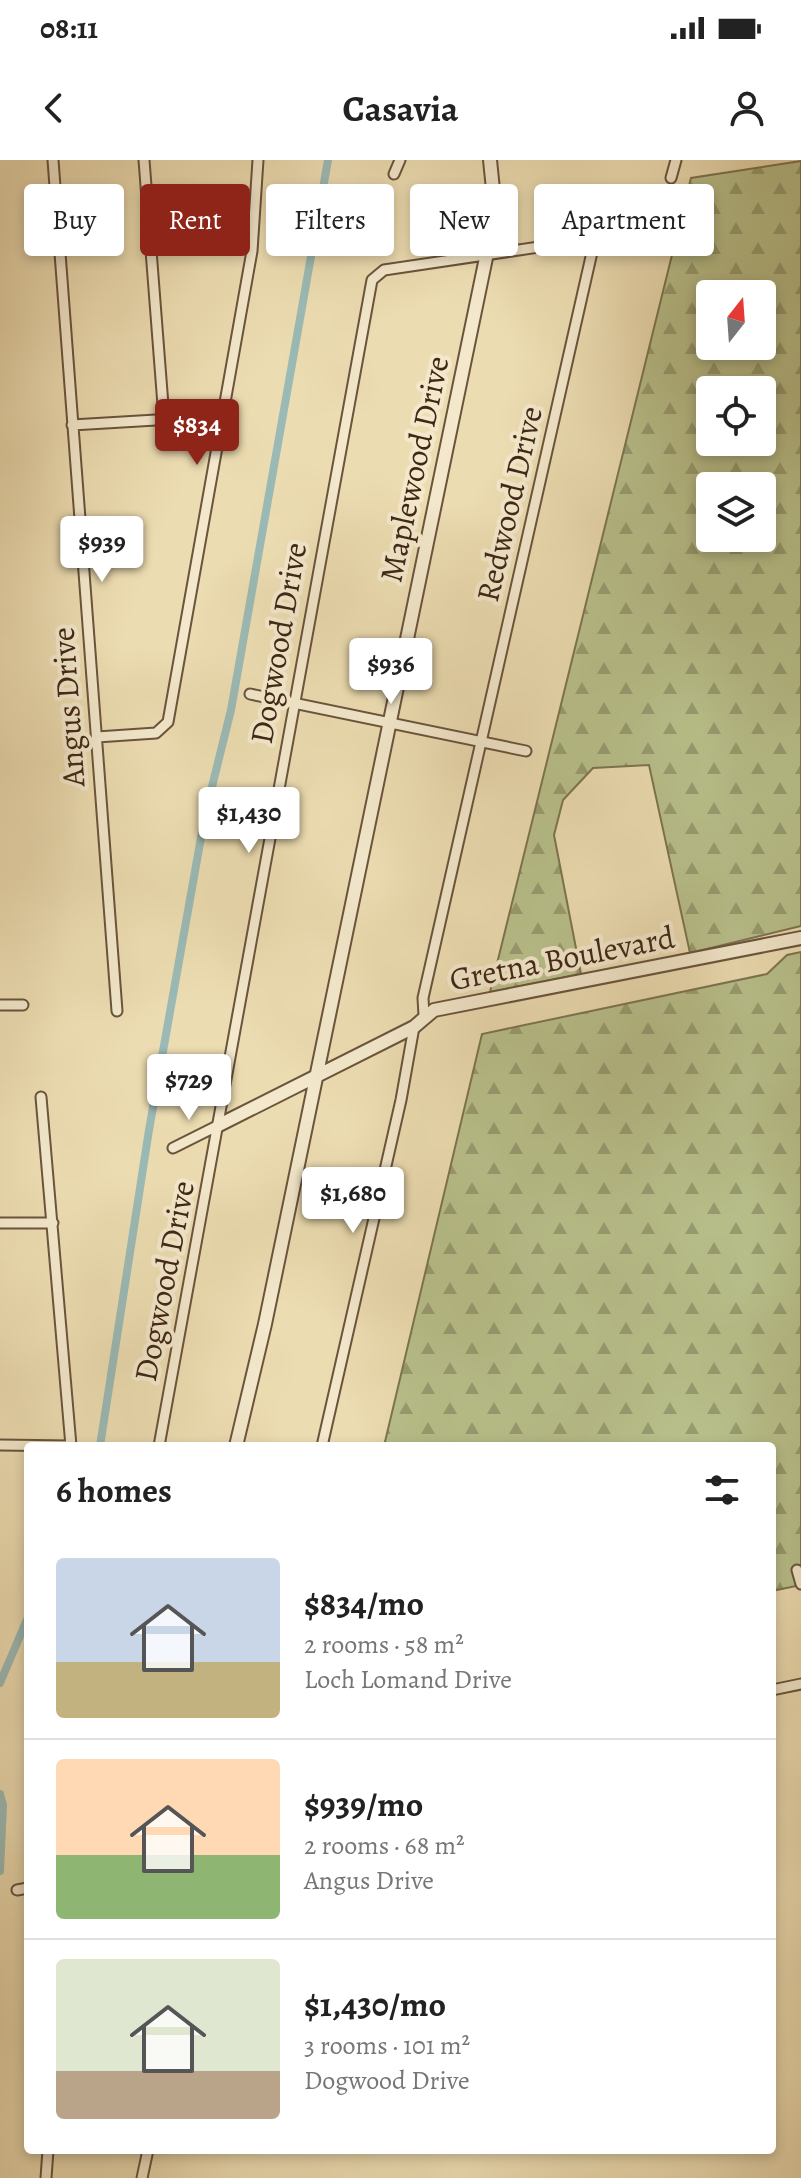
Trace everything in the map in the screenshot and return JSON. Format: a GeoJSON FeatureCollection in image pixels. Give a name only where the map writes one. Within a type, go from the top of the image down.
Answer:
{"type":"FeatureCollection","features":[{"type":"Feature","properties":{"kind":"street","name":"Angus Drive"},"geometry":{"type":"LineString","coordinates":[[53,160],[117,1011]]}},
{"type":"Feature","properties":{"kind":"street"},"geometry":{"type":"LineString","coordinates":[[144,160],[164,418]]}},
{"type":"Feature","properties":{"kind":"street"},"geometry":{"type":"LineString","coordinates":[[97,737],[156,733],[168,722],[255,231],[258,160]]}},
{"type":"Feature","properties":{"kind":"street"},"geometry":{"type":"LineString","coordinates":[[394,174],[400,160]]}},
{"type":"Feature","properties":{"kind":"street","name":"Maplewood Drive"},"geometry":{"type":"LineString","coordinates":[[492,160],[493,184]]}},
{"type":"Feature","properties":{"kind":"street"},"geometry":{"type":"LineString","coordinates":[[671,178],[676,160]]}},
{"type":"Feature","properties":{"kind":"street","name":"Dogwood Drive"},"geometry":{"type":"LineString","coordinates":[[160,1442],[375,276],[384,270],[469,256]]}},
{"type":"Feature","properties":{"kind":"street","name":"Maplewood Drive"},"geometry":{"type":"LineString","coordinates":[[237,1442],[316,1078],[387,722],[486,256]]}},
{"type":"Feature","properties":{"kind":"street","name":"Redwood Drive"},"geometry":{"type":"LineString","coordinates":[[424,1015],[423,998],[591,256]]}},
{"type":"Feature","properties":{"kind":"street"},"geometry":{"type":"LineString","coordinates":[[72,425],[223,416]]}},
{"type":"Feature","properties":{"kind":"street"},"geometry":{"type":"LineString","coordinates":[[250,694],[526,751]]}},
{"type":"Feature","properties":{"kind":"street","name":"Gretna Boulevard"},"geometry":{"type":"LineString","coordinates":[[173,1148],[316,1078],[414,1027],[424,1015],[447,1006],[801,938]]}},
{"type":"Feature","properties":{"kind":"street"},"geometry":{"type":"LineString","coordinates":[[0,1005],[23,1005]]}},
{"type":"Feature","properties":{"kind":"street"},"geometry":{"type":"LineString","coordinates":[[323,1442],[401,1100],[414,1027]]}},
{"type":"Feature","properties":{"kind":"street"},"geometry":{"type":"LineString","coordinates":[[41,1097],[71,1442]]}},
{"type":"Feature","properties":{"kind":"street"},"geometry":{"type":"LineString","coordinates":[[0,1223],[53,1223]]}},
{"type":"Feature","properties":{"kind":"street"},"geometry":{"type":"LineString","coordinates":[[0,1445],[24,1445]]}},
{"type":"Feature","properties":{"kind":"street"},"geometry":{"type":"LineString","coordinates":[[797,1570],[801,1584]]}},
{"type":"Feature","properties":{"kind":"street"},"geometry":{"type":"LineString","coordinates":[[776,1689],[801,1684]]}},
{"type":"Feature","properties":{"kind":"street"},"geometry":{"type":"LineString","coordinates":[[46,2178],[48,2154]]}},
{"type":"Feature","properties":{"kind":"street"},"geometry":{"type":"LineString","coordinates":[[142,2178],[147,2154]]}},
{"type":"Feature","properties":{"kind":"green space"},"geometry":{"type":"Polygon","coordinates":[[[801,161],[801,926],[690,953],[649,765],[593,768],[563,800],[554,835],[581,974],[490,992],[672,256],[714,256],[714,184],[690,184],[691,178],[801,161]]]}},
{"type":"Feature","properties":{"kind":"green space"},"geometry":{"type":"Polygon","coordinates":[[[801,952],[801,1585],[776,1590],[776,1442],[385,1442],[482,1034],[767,974],[787,955],[801,952]]]}},
{"type":"Feature","properties":{"kind":"waterway"},"geometry":{"type":"LineString","coordinates":[[101,1442],[149,1130],[205,815],[231,710],[328,160]]}},
{"type":"Feature","properties":{"kind":"waterway"},"geometry":{"type":"LineString","coordinates":[[0,1683],[24,1626]]}},
{"type":"Feature","properties":{"kind":"waterway"},"geometry":{"type":"LineString","coordinates":[[0,1794],[3,1805],[0,1871]]}}]}
